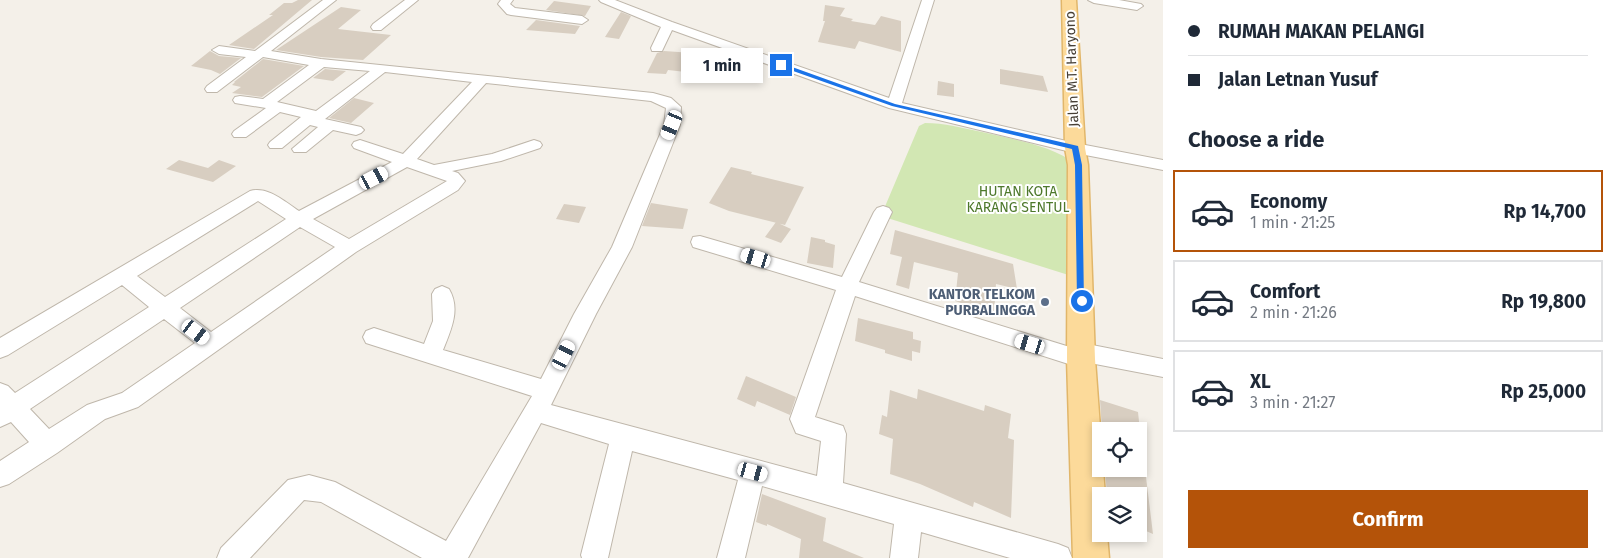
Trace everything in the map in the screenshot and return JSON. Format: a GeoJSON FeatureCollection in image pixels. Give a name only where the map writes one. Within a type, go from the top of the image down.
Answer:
{"type":"FeatureCollection","features":[{"type":"Feature","properties":{"kind":"main road","name":"Jalan M.T. Haryono"},"geometry":{"type":"LineString","coordinates":[[1069,0],[1075,148],[1078,165],[1082,356],[1091,558]]}},
{"type":"Feature","properties":{"kind":"street"},"geometry":{"type":"LineString","coordinates":[[212,89],[330,0]]}},
{"type":"Feature","properties":{"kind":"street"},"geometry":{"type":"LineString","coordinates":[[377,27],[412,0]]}},
{"type":"Feature","properties":{"kind":"street"},"geometry":{"type":"LineString","coordinates":[[507,0],[504,4],[510,11],[582,20]]}},
{"type":"Feature","properties":{"kind":"street"},"geometry":{"type":"LineString","coordinates":[[604,0],[668,25],[894,105],[1075,148],[1163,165]]}},
{"type":"Feature","properties":{"kind":"street"},"geometry":{"type":"LineString","coordinates":[[894,105],[928,0]]}},
{"type":"Feature","properties":{"kind":"street"},"geometry":{"type":"LineString","coordinates":[[1094,0],[1136,6]]}},
{"type":"Feature","properties":{"kind":"street"},"geometry":{"type":"LineString","coordinates":[[530,30],[542,16]]}},
{"type":"Feature","properties":{"kind":"street"},"geometry":{"type":"LineString","coordinates":[[657,48],[668,25]]}},
{"type":"Feature","properties":{"kind":"street"},"geometry":{"type":"LineString","coordinates":[[219,50],[321,63],[653,98],[666,101],[674,107],[672,125],[622,247],[585,314],[541,401],[451,558],[326,491],[309,487],[297,489],[231,558]]}},
{"type":"Feature","properties":{"kind":"street"},"geometry":{"type":"LineString","coordinates":[[240,134],[321,63]]}},
{"type":"Feature","properties":{"kind":"street"},"geometry":{"type":"LineString","coordinates":[[276,145],[310,118],[324,114],[382,68]]}},
{"type":"Feature","properties":{"kind":"street"},"geometry":{"type":"LineString","coordinates":[[48,445],[5,405],[165,309],[299,219],[406,162],[481,80]]}},
{"type":"Feature","properties":{"kind":"street"},"geometry":{"type":"LineString","coordinates":[[0,475],[96,412],[130,400],[349,247],[456,181],[452,177],[406,162],[330,124],[272,105],[240,100]]}},
{"type":"Feature","properties":{"kind":"street"},"geometry":{"type":"LineString","coordinates":[[300,149],[330,124]]}},
{"type":"Feature","properties":{"kind":"street"},"geometry":{"type":"LineString","coordinates":[[431,170],[495,158],[534,145]]}},
{"type":"Feature","properties":{"kind":"street"},"geometry":{"type":"LineString","coordinates":[[0,349],[256,195],[262,196],[349,247]]}},
{"type":"Feature","properties":{"kind":"street"},"geometry":{"type":"LineString","coordinates":[[829,492],[834,434],[805,425],[801,420],[848,285],[884,212]]}},
{"type":"Feature","properties":{"kind":"street"},"geometry":{"type":"LineString","coordinates":[[700,242],[848,285],[928,312],[1082,356],[1163,368]]}},
{"type":"Feature","properties":{"kind":"street"},"geometry":{"type":"LineString","coordinates":[[123,275],[211,344]]}},
{"type":"Feature","properties":{"kind":"street"},"geometry":{"type":"LineString","coordinates":[[430,355],[444,321],[442,294]]}},
{"type":"Feature","properties":{"kind":"street"},"geometry":{"type":"LineString","coordinates":[[374,337],[430,355],[623,437],[829,492],[1058,558]]}},
{"type":"Feature","properties":{"kind":"street"},"geometry":{"type":"LineString","coordinates":[[595,555],[623,437]]}},
{"type":"Feature","properties":{"kind":"street"},"geometry":{"type":"LineString","coordinates":[[731,558],[753,472]]}},
{"type":"Feature","properties":{"kind":"street"},"geometry":{"type":"LineString","coordinates":[[904,558],[909,515]]}},
{"type":"Feature","properties":{"kind":"green space","name":"HUTAN KOTA KARANG SENTUL"},"geometry":{"type":"Polygon","coordinates":[[[925,123],[954,126],[1043,147],[1077,164],[1078,278],[881,216],[919,126],[925,123]]]}},
{"type":"Feature","properties":{"kind":"building"},"geometry":{"type":"Polygon","coordinates":[[[298,0],[312,0],[254,49],[229,45],[273,15],[269,15],[284,3],[292,3],[298,0]]]}},
{"type":"Feature","properties":{"kind":"building"},"geometry":{"type":"Polygon","coordinates":[[[554,1],[591,6],[585,16],[546,10],[554,1]]]}},
{"type":"Feature","properties":{"kind":"building"},"geometry":{"type":"Polygon","coordinates":[[[825,5],[845,8],[840,16],[853,19],[851,21],[875,25],[881,16],[901,21],[901,52],[859,41],[855,49],[818,42],[825,21],[823,21],[825,5]]]}},
{"type":"Feature","properties":{"kind":"building"},"geometry":{"type":"Polygon","coordinates":[[[341,7],[361,10],[338,29],[391,35],[363,60],[321,57],[276,50],[341,7]]]}},
{"type":"Feature","properties":{"kind":"building"},"geometry":{"type":"Polygon","coordinates":[[[621,12],[631,16],[619,39],[605,37],[621,12]]]}},
{"type":"Feature","properties":{"kind":"building"},"geometry":{"type":"Polygon","coordinates":[[[536,20],[580,26],[575,34],[526,30],[536,20]]]}},
{"type":"Feature","properties":{"kind":"building"},"geometry":{"type":"Polygon","coordinates":[[[210,51],[219,56],[241,58],[220,74],[191,66],[210,51]]]}},
{"type":"Feature","properties":{"kind":"building"},"geometry":{"type":"Polygon","coordinates":[[[664,51],[693,53],[686,72],[668,70],[666,74],[647,73],[657,53],[664,51]]]}},
{"type":"Feature","properties":{"kind":"building"},"geometry":{"type":"Polygon","coordinates":[[[263,59],[304,66],[262,97],[232,93],[241,87],[232,85],[234,82],[263,59]]]}},
{"type":"Feature","properties":{"kind":"building"},"geometry":{"type":"Polygon","coordinates":[[[325,69],[346,71],[333,81],[313,78],[325,69]]]}},
{"type":"Feature","properties":{"kind":"building"},"geometry":{"type":"Polygon","coordinates":[[[1000,69],[1043,76],[1048,92],[1000,84],[1000,69]]]}},
{"type":"Feature","properties":{"kind":"building"},"geometry":{"type":"Polygon","coordinates":[[[938,81],[954,84],[954,97],[937,95],[938,81]]]}},
{"type":"Feature","properties":{"kind":"building"},"geometry":{"type":"Polygon","coordinates":[[[354,98],[374,103],[351,123],[329,118],[354,98]]]}},
{"type":"Feature","properties":{"kind":"building"},"geometry":{"type":"Polygon","coordinates":[[[179,160],[208,168],[219,160],[236,166],[213,182],[166,169],[179,160]]]}},
{"type":"Feature","properties":{"kind":"building"},"geometry":{"type":"Polygon","coordinates":[[[731,167],[804,187],[785,225],[729,211],[709,203],[731,167]]]}},
{"type":"Feature","properties":{"kind":"building"},"geometry":{"type":"Polygon","coordinates":[[[651,203],[688,209],[683,229],[642,226],[651,203]]]}},
{"type":"Feature","properties":{"kind":"building"},"geometry":{"type":"Polygon","coordinates":[[[564,204],[586,207],[579,223],[556,219],[564,204]]]}},
{"type":"Feature","properties":{"kind":"building"},"geometry":{"type":"Polygon","coordinates":[[[776,222],[791,229],[781,243],[765,237],[776,222]]]}},
{"type":"Feature","properties":{"kind":"building"},"geometry":{"type":"Polygon","coordinates":[[[895,230],[1013,264],[1017,289],[996,284],[994,314],[955,301],[958,273],[914,262],[909,289],[896,285],[902,257],[890,254],[895,230]]]}},
{"type":"Feature","properties":{"kind":"building"},"geometry":{"type":"Polygon","coordinates":[[[811,237],[825,240],[825,242],[835,245],[833,268],[807,263],[811,237]]]}},
{"type":"Feature","properties":{"kind":"building"},"geometry":{"type":"Polygon","coordinates":[[[858,318],[913,332],[913,339],[921,341],[920,353],[912,351],[912,361],[855,341],[858,318]]]}},
{"type":"Feature","properties":{"kind":"building"},"geometry":{"type":"Polygon","coordinates":[[[746,376],[796,397],[790,415],[757,401],[755,407],[737,399],[746,376]]]}},
{"type":"Feature","properties":{"kind":"building"},"geometry":{"type":"Polygon","coordinates":[[[918,389],[984,411],[985,405],[1011,414],[1008,438],[1014,440],[1011,518],[974,502],[973,507],[920,484],[890,474],[893,439],[879,434],[882,415],[887,417],[890,390],[917,399],[918,389]]]}},
{"type":"Feature","properties":{"kind":"building"},"geometry":{"type":"Polygon","coordinates":[[[1100,400],[1138,412],[1139,422],[1101,422],[1100,400]]]}},
{"type":"Feature","properties":{"kind":"building"},"geometry":{"type":"Polygon","coordinates":[[[1106,477],[1146,477],[1153,534],[1147,531],[1147,487],[1106,487],[1106,477]]]}},
{"type":"Feature","properties":{"kind":"building"},"geometry":{"type":"Polygon","coordinates":[[[762,494],[826,518],[823,541],[864,558],[799,558],[801,539],[767,524],[767,526],[756,522],[762,494]]]}},
{"type":"Feature","properties":{"kind":"place","name":"KANTOR TELKOM PURBALINGGA"},"geometry":{"type":"Point","coordinates":[1045,302]}},
{"type":"Feature","properties":{"kind":"route"},"geometry":{"type":"LineString","coordinates":[[781,65],[894,105],[1075,148],[1078,165],[1082,301]]}}]}
